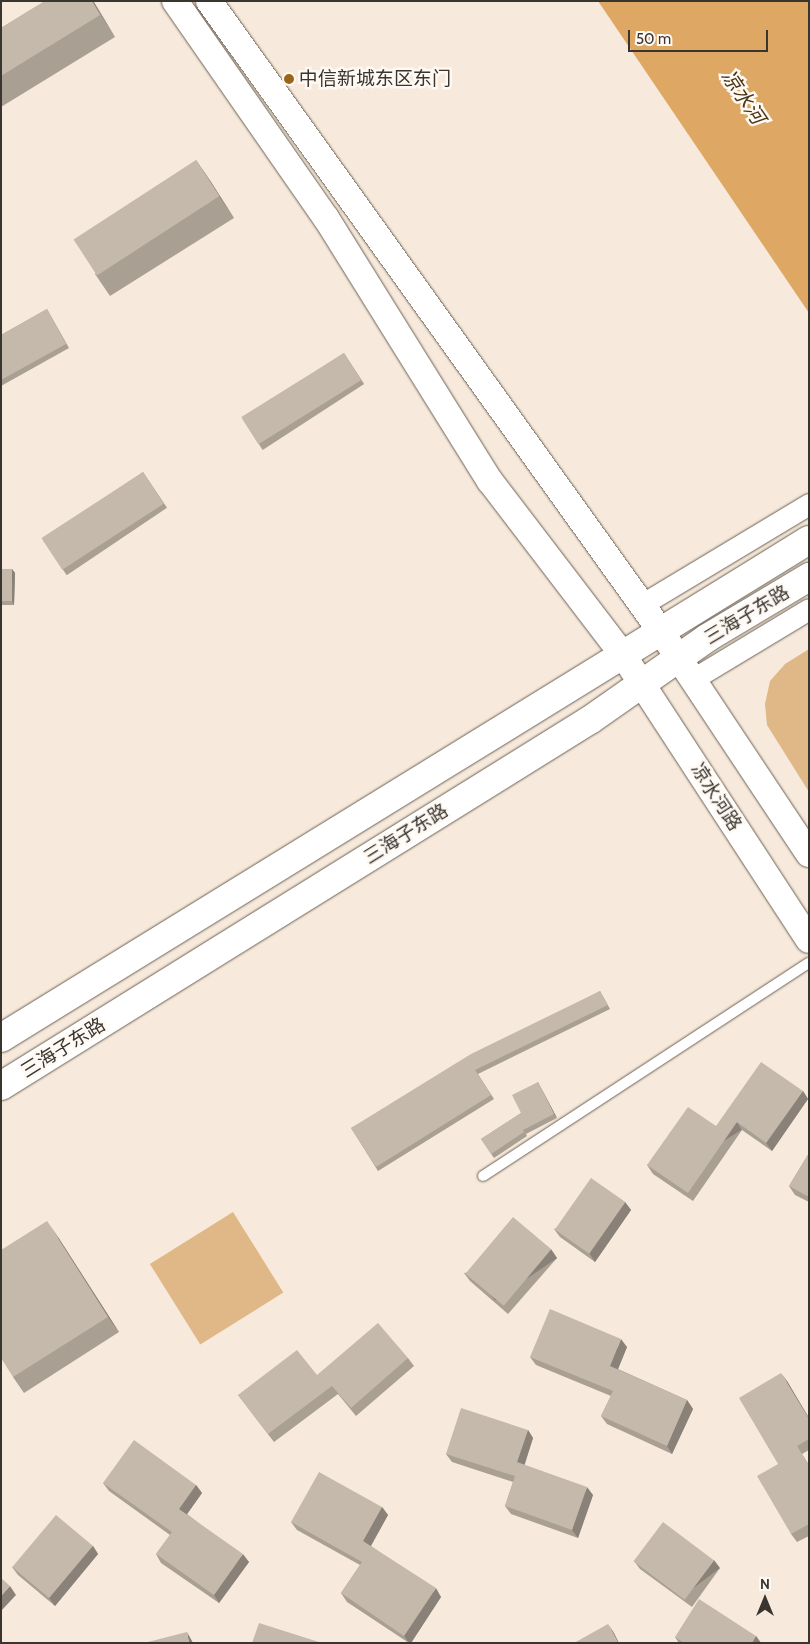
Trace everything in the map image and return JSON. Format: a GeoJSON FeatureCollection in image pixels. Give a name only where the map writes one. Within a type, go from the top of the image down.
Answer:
{"type":"FeatureCollection","features":[{"type":"Feature","properties":{"kind":"main road","name":"三海子东路"},"geometry":{"type":"LineString","coordinates":[[1,1038],[623,655],[660,630],[809,540]]}},
{"type":"Feature","properties":{"kind":"main road","name":"三海子东路"},"geometry":{"type":"LineString","coordinates":[[1,1086],[590,720],[642,683],[686,669],[809,578]]}},
{"type":"Feature","properties":{"kind":"street","name":"凉水河路"},"geometry":{"type":"LineString","coordinates":[[175,1],[326,218],[490,481],[623,655],[809,940]]}},
{"type":"Feature","properties":{"kind":"street"},"geometry":{"type":"LineString","coordinates":[[209,1],[660,630],[809,854]]}},
{"type":"Feature","properties":{"kind":"street"},"geometry":{"type":"LineString","coordinates":[[641,605],[809,504]]}},
{"type":"Feature","properties":{"kind":"street"},"geometry":{"type":"LineString","coordinates":[[686,669],[809,609]]}},
{"type":"Feature","properties":{"kind":"lane"},"geometry":{"type":"LineString","coordinates":[[483,1176],[809,963]]}},
{"type":"Feature","properties":{"kind":"shaded area"},"geometry":{"type":"Polygon","coordinates":[[[809,649],[809,792],[767,725],[765,704],[770,681],[785,664],[809,649]]]}},
{"type":"Feature","properties":{"kind":"shaded area"},"geometry":{"type":"Polygon","coordinates":[[[233,1212],[283,1293],[200,1344],[150,1264],[233,1212]]]}},
{"type":"Feature","properties":{"kind":"water","name":"凉水河"},"geometry":{"type":"Polygon","coordinates":[[[598,1],[809,1],[809,313],[598,1]]]}},
{"type":"Feature","properties":{"kind":"building"},"geometry":{"type":"Polygon","coordinates":[[[45,1],[92,1],[100,15],[1,76],[1,28],[45,1]]]}},
{"type":"Feature","properties":{"kind":"building"},"geometry":{"type":"Polygon","coordinates":[[[196,160],[219,196],[97,276],[74,240],[196,160]]]}},
{"type":"Feature","properties":{"kind":"building"},"geometry":{"type":"Polygon","coordinates":[[[47,309],[66,344],[1,380],[1,335],[47,309]]]}},
{"type":"Feature","properties":{"kind":"building"},"geometry":{"type":"Polygon","coordinates":[[[344,353],[361,380],[258,444],[241,417],[344,353]]]}},
{"type":"Feature","properties":{"kind":"building"},"geometry":{"type":"Polygon","coordinates":[[[143,472],[164,504],[62,570],[42,538],[143,472]]]}},
{"type":"Feature","properties":{"kind":"building"},"geometry":{"type":"Polygon","coordinates":[[[1,569],[12,569],[12,601],[1,601],[1,569]]]}},
{"type":"Feature","properties":{"kind":"building"},"geometry":{"type":"Polygon","coordinates":[[[600,991],[608,1005],[475,1070],[491,1095],[376,1167],[351,1128],[471,1054],[600,991]]]}},
{"type":"Feature","properties":{"kind":"building"},"geometry":{"type":"Polygon","coordinates":[[[761,1062],[803,1091],[766,1143],[737,1122],[688,1193],[647,1165],[688,1107],[716,1126],[761,1062]]]}},
{"type":"Feature","properties":{"kind":"building"},"geometry":{"type":"Polygon","coordinates":[[[538,1082],[554,1114],[523,1130],[524,1132],[491,1154],[481,1139],[521,1113],[512,1095],[538,1082]]]}},
{"type":"Feature","properties":{"kind":"building"},"geometry":{"type":"Polygon","coordinates":[[[809,1153],[809,1197],[789,1186],[809,1153]]]}},
{"type":"Feature","properties":{"kind":"building"},"geometry":{"type":"Polygon","coordinates":[[[591,1178],[625,1202],[589,1254],[555,1230],[591,1178]]]}},
{"type":"Feature","properties":{"kind":"building"},"geometry":{"type":"Polygon","coordinates":[[[513,1217],[551,1249],[504,1306],[465,1274],[513,1217]]]}},
{"type":"Feature","properties":{"kind":"building"},"geometry":{"type":"Polygon","coordinates":[[[47,1221],[108,1317],[13,1377],[1,1358],[1,1250],[47,1221]]]}},
{"type":"Feature","properties":{"kind":"building"},"geometry":{"type":"Polygon","coordinates":[[[550,1309],[621,1339],[610,1366],[687,1400],[667,1446],[601,1416],[613,1391],[530,1357],[550,1309]]]}},
{"type":"Feature","properties":{"kind":"building"},"geometry":{"type":"Polygon","coordinates":[[[378,1323],[408,1358],[351,1408],[332,1386],[268,1434],[238,1395],[297,1350],[317,1375],[378,1323]]]}},
{"type":"Feature","properties":{"kind":"building"},"geometry":{"type":"Polygon","coordinates":[[[781,1373],[809,1419],[809,1439],[797,1446],[809,1466],[809,1524],[791,1534],[757,1476],[778,1464],[739,1398],[781,1373]]]}},
{"type":"Feature","properties":{"kind":"building"},"geometry":{"type":"Polygon","coordinates":[[[461,1408],[528,1430],[517,1462],[587,1487],[572,1530],[505,1506],[515,1476],[446,1454],[461,1408]]]}},
{"type":"Feature","properties":{"kind":"building"},"geometry":{"type":"Polygon","coordinates":[[[134,1440],[196,1485],[179,1509],[243,1554],[214,1595],[156,1554],[172,1532],[103,1483],[134,1440]]]}},
{"type":"Feature","properties":{"kind":"building"},"geometry":{"type":"Polygon","coordinates":[[[319,1472],[382,1507],[363,1541],[436,1588],[404,1636],[341,1593],[362,1562],[291,1522],[319,1472]]]}},
{"type":"Feature","properties":{"kind":"building"},"geometry":{"type":"Polygon","coordinates":[[[56,1515],[93,1546],[49,1598],[12,1567],[56,1515]]]}},
{"type":"Feature","properties":{"kind":"building"},"geometry":{"type":"Polygon","coordinates":[[[663,1522],[714,1561],[685,1600],[634,1561],[663,1522]]]}},
{"type":"Feature","properties":{"kind":"building"},"geometry":{"type":"Polygon","coordinates":[[[1,1578],[10,1586],[1,1596],[1,1578]]]}},
{"type":"Feature","properties":{"kind":"building"},"geometry":{"type":"Polygon","coordinates":[[[699,1599],[756,1636],[752,1643],[684,1643],[675,1637],[699,1599]]]}},
{"type":"Feature","properties":{"kind":"building"},"geometry":{"type":"Polygon","coordinates":[[[259,1623],[322,1643],[252,1643],[259,1623]]]}},
{"type":"Feature","properties":{"kind":"building"},"geometry":{"type":"Polygon","coordinates":[[[608,1624],[618,1643],[574,1643],[608,1624]]]}},
{"type":"Feature","properties":{"kind":"building"},"geometry":{"type":"Polygon","coordinates":[[[187,1632],[189,1643],[144,1643],[187,1632]]]}},
{"type":"Feature","properties":{"kind":"place","name":"中信新城东区东门"},"geometry":{"type":"Point","coordinates":[289,79]}}]}
